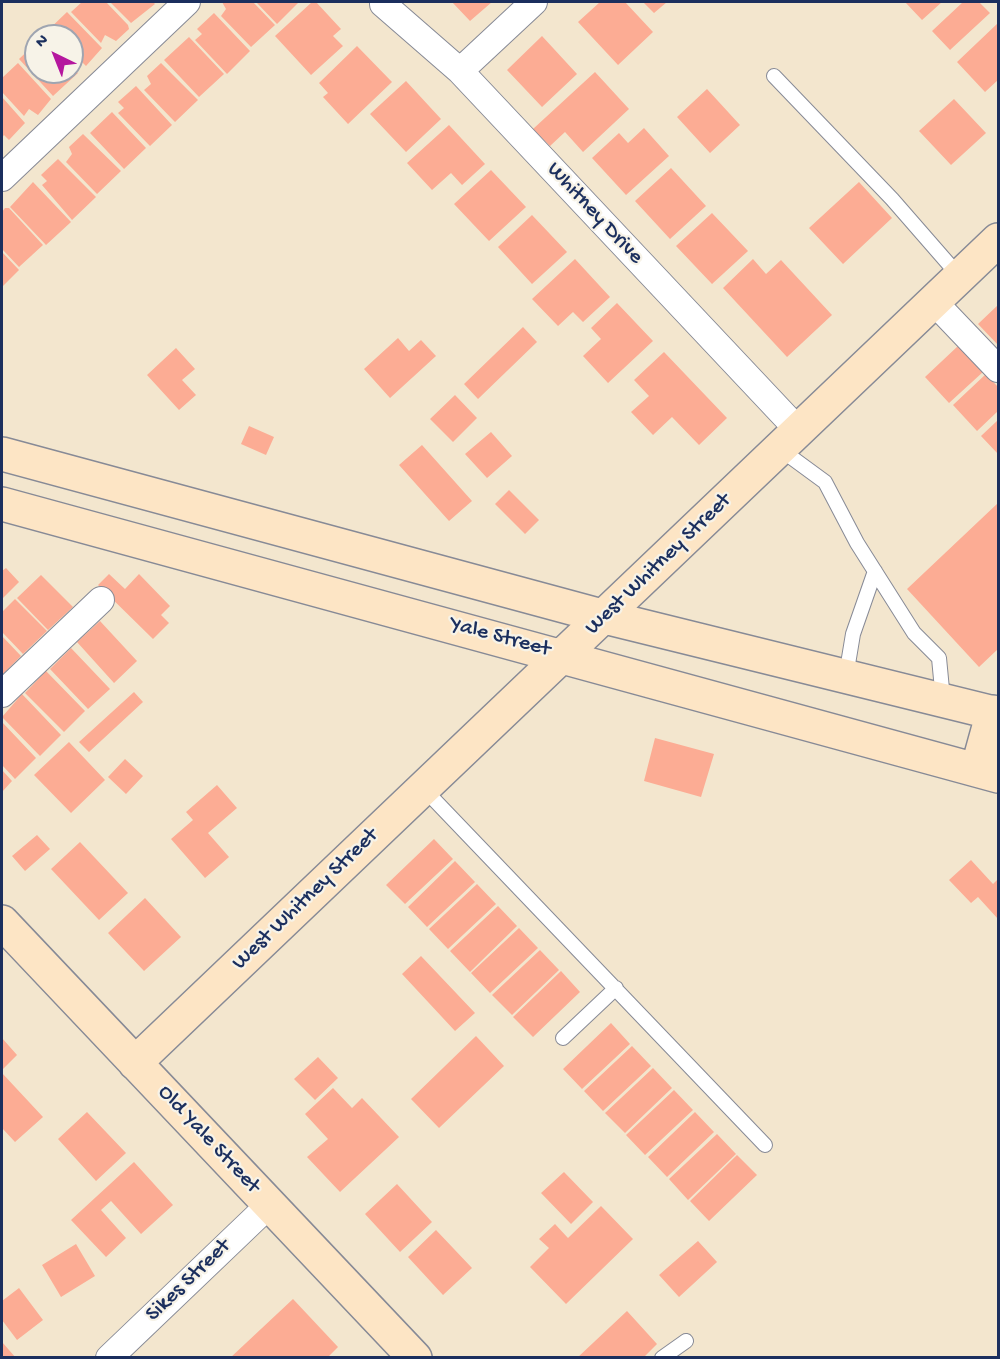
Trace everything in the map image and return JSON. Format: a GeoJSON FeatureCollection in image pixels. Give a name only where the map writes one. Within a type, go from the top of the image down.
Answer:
{"type":"FeatureCollection","features":[{"type":"Feature","properties":{"kind":"main road","name":"West Whitney Street"},"geometry":{"type":"LineString","coordinates":[[135,1062],[999,240]]}},
{"type":"Feature","properties":{"kind":"main road"},"geometry":{"type":"LineString","coordinates":[[2,454],[605,616],[996,713],[988,773]]}},
{"type":"Feature","properties":{"kind":"main road"},"geometry":{"type":"LineString","coordinates":[[64,522],[79,473]]}},
{"type":"Feature","properties":{"kind":"main road","name":"Yale Street"},"geometry":{"type":"LineString","coordinates":[[2,504],[563,655],[988,773]]}},
{"type":"Feature","properties":{"kind":"main road","name":"Old Yale Street"},"geometry":{"type":"LineString","coordinates":[[2,922],[415,1358]]}},
{"type":"Feature","properties":{"kind":"street"},"geometry":{"type":"LineString","coordinates":[[2,178],[187,2]]}},
{"type":"Feature","properties":{"kind":"street"},"geometry":{"type":"LineString","coordinates":[[460,71],[534,2]]}},
{"type":"Feature","properties":{"kind":"street","name":"Whitney Drive"},"geometry":{"type":"LineString","coordinates":[[383,4],[460,71],[790,440]]}},
{"type":"Feature","properties":{"kind":"street"},"geometry":{"type":"LineString","coordinates":[[934,302],[999,369]]}},
{"type":"Feature","properties":{"kind":"street"},"geometry":{"type":"LineString","coordinates":[[2,694],[101,600]]}},
{"type":"Feature","properties":{"kind":"street","name":"Sikes Street"},"geometry":{"type":"LineString","coordinates":[[109,1358],[269,1205]]}},
{"type":"Feature","properties":{"kind":"lane"},"geometry":{"type":"LineString","coordinates":[[774,76],[892,199],[960,277]]}},
{"type":"Feature","properties":{"kind":"lane"},"geometry":{"type":"LineString","coordinates":[[790,440],[825,482],[874,571],[914,633],[939,658],[942,700]]}},
{"type":"Feature","properties":{"kind":"lane"},"geometry":{"type":"LineString","coordinates":[[846,676],[853,634],[874,571]]}},
{"type":"Feature","properties":{"kind":"lane"},"geometry":{"type":"LineString","coordinates":[[423,788],[765,1145]]}},
{"type":"Feature","properties":{"kind":"lane"},"geometry":{"type":"LineString","coordinates":[[563,1038],[616,988]]}},
{"type":"Feature","properties":{"kind":"lane"},"geometry":{"type":"LineString","coordinates":[[662,1358],[686,1341]]}},
{"type":"Feature","properties":{"kind":"building"},"geometry":{"type":"Polygon","coordinates":[[[82,2],[106,2],[128,25],[129,29],[116,41],[105,35],[101,43],[71,12],[82,2]]]}},
{"type":"Feature","properties":{"kind":"building"},"geometry":{"type":"Polygon","coordinates":[[[110,2],[153,2],[155,4],[131,23],[110,2]]]}},
{"type":"Feature","properties":{"kind":"building"},"geometry":{"type":"Polygon","coordinates":[[[222,2],[253,2],[275,25],[251,47],[221,16],[226,9],[222,2]]]}},
{"type":"Feature","properties":{"kind":"building"},"geometry":{"type":"Polygon","coordinates":[[[256,2],[299,2],[277,24],[256,2]]]}},
{"type":"Feature","properties":{"kind":"building"},"geometry":{"type":"Polygon","coordinates":[[[312,2],[316,2],[341,29],[333,36],[343,46],[311,75],[275,36],[312,2]]]}},
{"type":"Feature","properties":{"kind":"building"},"geometry":{"type":"Polygon","coordinates":[[[452,2],[492,2],[470,21],[452,2]]]}},
{"type":"Feature","properties":{"kind":"building"},"geometry":{"type":"Polygon","coordinates":[[[600,2],[625,2],[653,32],[618,65],[578,22],[600,2]]]}},
{"type":"Feature","properties":{"kind":"building"},"geometry":{"type":"Polygon","coordinates":[[[643,2],[667,2],[654,13],[643,2]]]}},
{"type":"Feature","properties":{"kind":"building"},"geometry":{"type":"Polygon","coordinates":[[[905,2],[942,2],[922,20],[905,2]]]}},
{"type":"Feature","properties":{"kind":"building"},"geometry":{"type":"Polygon","coordinates":[[[963,2],[979,2],[990,13],[950,50],[932,31],[963,2]]]}},
{"type":"Feature","properties":{"kind":"building"},"geometry":{"type":"Polygon","coordinates":[[[67,12],[79,24],[54,24],[67,12]]]}},
{"type":"Feature","properties":{"kind":"building"},"geometry":{"type":"Polygon","coordinates":[[[214,13],[250,51],[227,74],[195,40],[202,34],[197,29],[214,13]]]}},
{"type":"Feature","properties":{"kind":"building"},"geometry":{"type":"Polygon","coordinates":[[[998,23],[998,80],[985,92],[957,62],[998,23]]]}},
{"type":"Feature","properties":{"kind":"building"},"geometry":{"type":"Polygon","coordinates":[[[84,29],[102,48],[86,66],[84,64],[84,29]]]}},
{"type":"Feature","properties":{"kind":"building"},"geometry":{"type":"Polygon","coordinates":[[[542,36],[577,74],[542,107],[507,70],[542,36]]]}},
{"type":"Feature","properties":{"kind":"building"},"geometry":{"type":"Polygon","coordinates":[[[189,37],[224,74],[199,97],[164,60],[189,37]]]}},
{"type":"Feature","properties":{"kind":"building"},"geometry":{"type":"Polygon","coordinates":[[[357,46],[392,82],[348,124],[323,97],[328,93],[319,83],[357,46]]]}},
{"type":"Feature","properties":{"kind":"building"},"geometry":{"type":"Polygon","coordinates":[[[24,54],[24,64],[19,59],[24,54]]]}},
{"type":"Feature","properties":{"kind":"building"},"geometry":{"type":"Polygon","coordinates":[[[18,63],[24,70],[24,84],[37,84],[51,99],[38,115],[29,109],[24,116],[2,92],[2,78],[18,63]]]}},
{"type":"Feature","properties":{"kind":"building"},"geometry":{"type":"Polygon","coordinates":[[[161,63],[198,100],[175,122],[144,90],[151,84],[147,76],[161,63]]]}},
{"type":"Feature","properties":{"kind":"building"},"geometry":{"type":"Polygon","coordinates":[[[595,72],[629,109],[583,152],[565,132],[550,146],[533,129],[595,72]]]}},
{"type":"Feature","properties":{"kind":"building"},"geometry":{"type":"Polygon","coordinates":[[[406,81],[441,119],[406,152],[370,114],[406,81]]]}},
{"type":"Feature","properties":{"kind":"building"},"geometry":{"type":"Polygon","coordinates":[[[42,84],[66,84],[53,96],[42,84]]]}},
{"type":"Feature","properties":{"kind":"building"},"geometry":{"type":"Polygon","coordinates":[[[136,86],[172,125],[150,146],[118,113],[124,108],[118,102],[136,86]]]}},
{"type":"Feature","properties":{"kind":"building"},"geometry":{"type":"Polygon","coordinates":[[[707,89],[740,125],[710,153],[677,117],[707,89]]]}},
{"type":"Feature","properties":{"kind":"building"},"geometry":{"type":"Polygon","coordinates":[[[2,97],[25,123],[9,140],[4,135],[2,138],[2,97]]]}},
{"type":"Feature","properties":{"kind":"building"},"geometry":{"type":"Polygon","coordinates":[[[954,99],[986,133],[951,165],[919,131],[954,99]]]}},
{"type":"Feature","properties":{"kind":"building"},"geometry":{"type":"Polygon","coordinates":[[[112,112],[146,148],[124,169],[90,133],[112,112]]]}},
{"type":"Feature","properties":{"kind":"building"},"geometry":{"type":"Polygon","coordinates":[[[449,125],[485,164],[462,185],[451,173],[432,190],[407,163],[449,125]]]}},
{"type":"Feature","properties":{"kind":"building"},"geometry":{"type":"Polygon","coordinates":[[[644,128],[669,156],[626,195],[592,158],[619,133],[628,143],[644,128]]]}},
{"type":"Feature","properties":{"kind":"building"},"geometry":{"type":"Polygon","coordinates":[[[83,134],[121,171],[97,194],[66,162],[72,154],[69,147],[83,134]]]}},
{"type":"Feature","properties":{"kind":"building"},"geometry":{"type":"Polygon","coordinates":[[[58,159],[96,197],[72,220],[42,185],[47,181],[41,175],[58,159]]]}},
{"type":"Feature","properties":{"kind":"building"},"geometry":{"type":"Polygon","coordinates":[[[671,168],[706,206],[670,239],[635,201],[671,168]]]}},
{"type":"Feature","properties":{"kind":"building"},"geometry":{"type":"Polygon","coordinates":[[[491,170],[526,207],[489,241],[454,204],[491,170]]]}},
{"type":"Feature","properties":{"kind":"building"},"geometry":{"type":"Polygon","coordinates":[[[33,182],[71,222],[46,245],[10,207],[33,182]]]}},
{"type":"Feature","properties":{"kind":"building"},"geometry":{"type":"Polygon","coordinates":[[[859,182],[892,218],[843,264],[809,228],[859,182]]]}},
{"type":"Feature","properties":{"kind":"building"},"geometry":{"type":"Polygon","coordinates":[[[5,208],[9,208],[43,245],[19,267],[2,249],[2,212],[5,208]]]}},
{"type":"Feature","properties":{"kind":"building"},"geometry":{"type":"Polygon","coordinates":[[[712,213],[748,251],[712,284],[676,246],[712,213]]]}},
{"type":"Feature","properties":{"kind":"building"},"geometry":{"type":"Polygon","coordinates":[[[532,215],[567,252],[532,284],[498,247],[532,215]]]}},
{"type":"Feature","properties":{"kind":"building"},"geometry":{"type":"Polygon","coordinates":[[[2,252],[19,270],[2,287],[2,252]]]}},
{"type":"Feature","properties":{"kind":"building"},"geometry":{"type":"Polygon","coordinates":[[[575,259],[610,297],[583,322],[573,312],[558,326],[532,299],[575,259]]]}},
{"type":"Feature","properties":{"kind":"building"},"geometry":{"type":"Polygon","coordinates":[[[753,259],[766,274],[781,260],[832,315],[787,357],[723,288],[753,259]]]}},
{"type":"Feature","properties":{"kind":"building"},"geometry":{"type":"Polygon","coordinates":[[[617,303],[653,341],[608,383],[583,356],[601,339],[591,328],[617,303]]]}},
{"type":"Feature","properties":{"kind":"building"},"geometry":{"type":"Polygon","coordinates":[[[998,305],[998,345],[978,324],[998,305]]]}},
{"type":"Feature","properties":{"kind":"building"},"geometry":{"type":"Polygon","coordinates":[[[523,327],[537,342],[478,399],[464,384],[523,327]]]}},
{"type":"Feature","properties":{"kind":"building"},"geometry":{"type":"Polygon","coordinates":[[[398,338],[409,351],[421,340],[436,356],[390,398],[364,369],[398,338]]]}},
{"type":"Feature","properties":{"kind":"building"},"geometry":{"type":"Polygon","coordinates":[[[958,346],[983,372],[949,403],[925,377],[958,346]]]}},
{"type":"Feature","properties":{"kind":"building"},"geometry":{"type":"Polygon","coordinates":[[[176,348],[195,369],[182,380],[196,395],[179,410],[147,375],[176,348]]]}},
{"type":"Feature","properties":{"kind":"building"},"geometry":{"type":"Polygon","coordinates":[[[664,352],[727,418],[699,445],[672,417],[653,435],[631,412],[649,396],[634,380],[664,352]]]}},
{"type":"Feature","properties":{"kind":"building"},"geometry":{"type":"Polygon","coordinates":[[[986,374],[998,387],[998,411],[977,431],[953,405],[986,374]]]}},
{"type":"Feature","properties":{"kind":"building"},"geometry":{"type":"Polygon","coordinates":[[[455,395],[477,418],[453,442],[430,419],[455,395]]]}},
{"type":"Feature","properties":{"kind":"building"},"geometry":{"type":"Polygon","coordinates":[[[998,420],[998,454],[981,436],[998,420]]]}},
{"type":"Feature","properties":{"kind":"building"},"geometry":{"type":"Polygon","coordinates":[[[249,426],[274,437],[266,455],[241,444],[249,426]]]}},
{"type":"Feature","properties":{"kind":"building"},"geometry":{"type":"Polygon","coordinates":[[[491,432],[512,456],[487,478],[465,454],[491,432]]]}},
{"type":"Feature","properties":{"kind":"building"},"geometry":{"type":"Polygon","coordinates":[[[422,445],[472,501],[449,521],[399,465],[422,445]]]}},
{"type":"Feature","properties":{"kind":"building"},"geometry":{"type":"Polygon","coordinates":[[[509,490],[539,520],[525,534],[495,504],[509,490]]]}},
{"type":"Feature","properties":{"kind":"building"},"geometry":{"type":"Polygon","coordinates":[[[998,503],[998,649],[979,667],[907,589],[998,503]]]}},
{"type":"Feature","properties":{"kind":"building"},"geometry":{"type":"Polygon","coordinates":[[[6,568],[19,582],[2,599],[2,571],[6,568]]]}},
{"type":"Feature","properties":{"kind":"building"},"geometry":{"type":"Polygon","coordinates":[[[109,574],[125,589],[139,574],[170,606],[161,615],[169,623],[153,639],[98,585],[109,574]]]}},
{"type":"Feature","properties":{"kind":"building"},"geometry":{"type":"Polygon","coordinates":[[[41,575],[73,607],[48,630],[17,598],[41,575]]]}},
{"type":"Feature","properties":{"kind":"building"},"geometry":{"type":"Polygon","coordinates":[[[15,599],[47,631],[23,654],[2,632],[2,612],[15,599]]]}},
{"type":"Feature","properties":{"kind":"building"},"geometry":{"type":"Polygon","coordinates":[[[100,621],[137,661],[114,683],[77,642],[100,621]]]}},
{"type":"Feature","properties":{"kind":"building"},"geometry":{"type":"Polygon","coordinates":[[[2,636],[21,656],[2,675],[2,636]]]}},
{"type":"Feature","properties":{"kind":"building"},"geometry":{"type":"Polygon","coordinates":[[[71,648],[110,689],[88,709],[50,669],[71,648]]]}},
{"type":"Feature","properties":{"kind":"building"},"geometry":{"type":"Polygon","coordinates":[[[46,671],[85,711],[64,732],[25,693],[46,671]]]}},
{"type":"Feature","properties":{"kind":"building"},"geometry":{"type":"Polygon","coordinates":[[[134,692],[143,702],[89,752],[79,742],[134,692]]]}},
{"type":"Feature","properties":{"kind":"building"},"geometry":{"type":"Polygon","coordinates":[[[22,694],[61,735],[40,756],[2,717],[22,694]]]}},
{"type":"Feature","properties":{"kind":"building"},"geometry":{"type":"Polygon","coordinates":[[[2,722],[36,758],[15,779],[2,765],[2,722]]]}},
{"type":"Feature","properties":{"kind":"building"},"geometry":{"type":"Polygon","coordinates":[[[655,738],[714,754],[701,797],[644,781],[655,738]]]}},
{"type":"Feature","properties":{"kind":"building"},"geometry":{"type":"Polygon","coordinates":[[[69,742],[105,780],[71,813],[34,775],[69,742]]]}},
{"type":"Feature","properties":{"kind":"building"},"geometry":{"type":"Polygon","coordinates":[[[125,759],[143,776],[126,794],[108,777],[125,759]]]}},
{"type":"Feature","properties":{"kind":"building"},"geometry":{"type":"Polygon","coordinates":[[[2,770],[12,781],[2,792],[2,770]]]}},
{"type":"Feature","properties":{"kind":"building"},"geometry":{"type":"Polygon","coordinates":[[[217,785],[237,808],[208,833],[229,857],[205,878],[171,839],[193,820],[186,812],[217,785]]]}},
{"type":"Feature","properties":{"kind":"building"},"geometry":{"type":"Polygon","coordinates":[[[37,835],[50,849],[25,871],[12,856],[37,835]]]}},
{"type":"Feature","properties":{"kind":"building"},"geometry":{"type":"Polygon","coordinates":[[[434,839],[453,859],[405,904],[386,885],[434,839]]]}},
{"type":"Feature","properties":{"kind":"building"},"geometry":{"type":"Polygon","coordinates":[[[80,842],[128,893],[99,920],[51,869],[80,842]]]}},
{"type":"Feature","properties":{"kind":"building"},"geometry":{"type":"Polygon","coordinates":[[[971,860],[993,884],[998,879],[998,919],[978,897],[971,903],[949,880],[971,860]]]}},
{"type":"Feature","properties":{"kind":"building"},"geometry":{"type":"Polygon","coordinates":[[[455,861],[475,882],[427,927],[408,907],[455,861]]]}},
{"type":"Feature","properties":{"kind":"building"},"geometry":{"type":"Polygon","coordinates":[[[477,884],[496,904],[448,949],[429,929],[477,884]]]}},
{"type":"Feature","properties":{"kind":"building"},"geometry":{"type":"Polygon","coordinates":[[[145,898],[181,937],[144,971],[108,933],[145,898]]]}},
{"type":"Feature","properties":{"kind":"building"},"geometry":{"type":"Polygon","coordinates":[[[498,906],[517,926],[470,972],[450,951],[498,906]]]}},
{"type":"Feature","properties":{"kind":"building"},"geometry":{"type":"Polygon","coordinates":[[[519,928],[538,948],[490,993],[471,973],[519,928]]]}},
{"type":"Feature","properties":{"kind":"building"},"geometry":{"type":"Polygon","coordinates":[[[540,950],[559,970],[512,1015],[492,995],[540,950]]]}},
{"type":"Feature","properties":{"kind":"building"},"geometry":{"type":"Polygon","coordinates":[[[421,956],[475,1013],[455,1031],[402,974],[421,956]]]}},
{"type":"Feature","properties":{"kind":"building"},"geometry":{"type":"Polygon","coordinates":[[[561,971],[580,992],[533,1037],[513,1017],[561,971]]]}},
{"type":"Feature","properties":{"kind":"building"},"geometry":{"type":"Polygon","coordinates":[[[611,1023],[630,1044],[582,1089],[563,1069],[611,1023]]]}},
{"type":"Feature","properties":{"kind":"building"},"geometry":{"type":"Polygon","coordinates":[[[476,1036],[504,1066],[439,1128],[411,1099],[476,1036]]]}},
{"type":"Feature","properties":{"kind":"building"},"geometry":{"type":"Polygon","coordinates":[[[2,1038],[17,1055],[2,1070],[2,1038]]]}},
{"type":"Feature","properties":{"kind":"building"},"geometry":{"type":"Polygon","coordinates":[[[632,1046],[651,1066],[603,1111],[584,1091],[632,1046]]]}},
{"type":"Feature","properties":{"kind":"building"},"geometry":{"type":"Polygon","coordinates":[[[318,1057],[338,1078],[315,1100],[294,1079],[318,1057]]]}},
{"type":"Feature","properties":{"kind":"building"},"geometry":{"type":"Polygon","coordinates":[[[653,1068],[672,1088],[625,1133],[605,1113],[653,1068]]]}},
{"type":"Feature","properties":{"kind":"building"},"geometry":{"type":"Polygon","coordinates":[[[2,1073],[43,1117],[15,1142],[2,1128],[2,1073]]]}},
{"type":"Feature","properties":{"kind":"building"},"geometry":{"type":"Polygon","coordinates":[[[333,1088],[352,1108],[362,1098],[399,1137],[340,1192],[307,1157],[328,1139],[305,1114],[333,1088]]]}},
{"type":"Feature","properties":{"kind":"building"},"geometry":{"type":"Polygon","coordinates":[[[674,1090],[693,1110],[645,1155],[626,1135],[674,1090]]]}},
{"type":"Feature","properties":{"kind":"building"},"geometry":{"type":"Polygon","coordinates":[[[87,1112],[126,1153],[96,1181],[58,1139],[87,1112]]]}},
{"type":"Feature","properties":{"kind":"building"},"geometry":{"type":"Polygon","coordinates":[[[695,1112],[714,1132],[667,1177],[648,1157],[695,1112]]]}},
{"type":"Feature","properties":{"kind":"building"},"geometry":{"type":"Polygon","coordinates":[[[717,1134],[736,1154],[688,1200],[669,1179],[717,1134]]]}},
{"type":"Feature","properties":{"kind":"building"},"geometry":{"type":"Polygon","coordinates":[[[737,1155],[757,1175],[709,1221],[690,1201],[737,1155]]]}},
{"type":"Feature","properties":{"kind":"building"},"geometry":{"type":"Polygon","coordinates":[[[134,1162],[173,1205],[141,1234],[111,1201],[101,1210],[126,1238],[106,1257],[71,1220],[134,1162]]]}},
{"type":"Feature","properties":{"kind":"building"},"geometry":{"type":"Polygon","coordinates":[[[564,1172],[593,1202],[571,1224],[541,1193],[564,1172]]]}},
{"type":"Feature","properties":{"kind":"building"},"geometry":{"type":"Polygon","coordinates":[[[397,1184],[432,1222],[400,1252],[365,1214],[397,1184]]]}},
{"type":"Feature","properties":{"kind":"building"},"geometry":{"type":"Polygon","coordinates":[[[601,1206],[633,1239],[566,1304],[530,1267],[549,1248],[539,1239],[555,1224],[568,1238],[601,1206]]]}},
{"type":"Feature","properties":{"kind":"building"},"geometry":{"type":"Polygon","coordinates":[[[436,1230],[472,1268],[443,1295],[408,1257],[436,1230]]]}},
{"type":"Feature","properties":{"kind":"building"},"geometry":{"type":"Polygon","coordinates":[[[698,1241],[717,1262],[679,1297],[659,1275],[698,1241]]]}},
{"type":"Feature","properties":{"kind":"building"},"geometry":{"type":"Polygon","coordinates":[[[76,1244],[95,1276],[61,1297],[42,1265],[76,1244]]]}},
{"type":"Feature","properties":{"kind":"building"},"geometry":{"type":"Polygon","coordinates":[[[19,1288],[43,1320],[17,1340],[2,1320],[2,1301],[19,1288]]]}},
{"type":"Feature","properties":{"kind":"building"},"geometry":{"type":"Polygon","coordinates":[[[293,1299],[338,1347],[327,1358],[230,1358],[293,1299]]]}},
{"type":"Feature","properties":{"kind":"building"},"geometry":{"type":"Polygon","coordinates":[[[627,1311],[657,1344],[643,1358],[577,1358],[627,1311]]]}},
{"type":"Feature","properties":{"kind":"building"},"geometry":{"type":"Polygon","coordinates":[[[2,1342],[16,1358],[2,1358],[2,1342]]]}}]}
